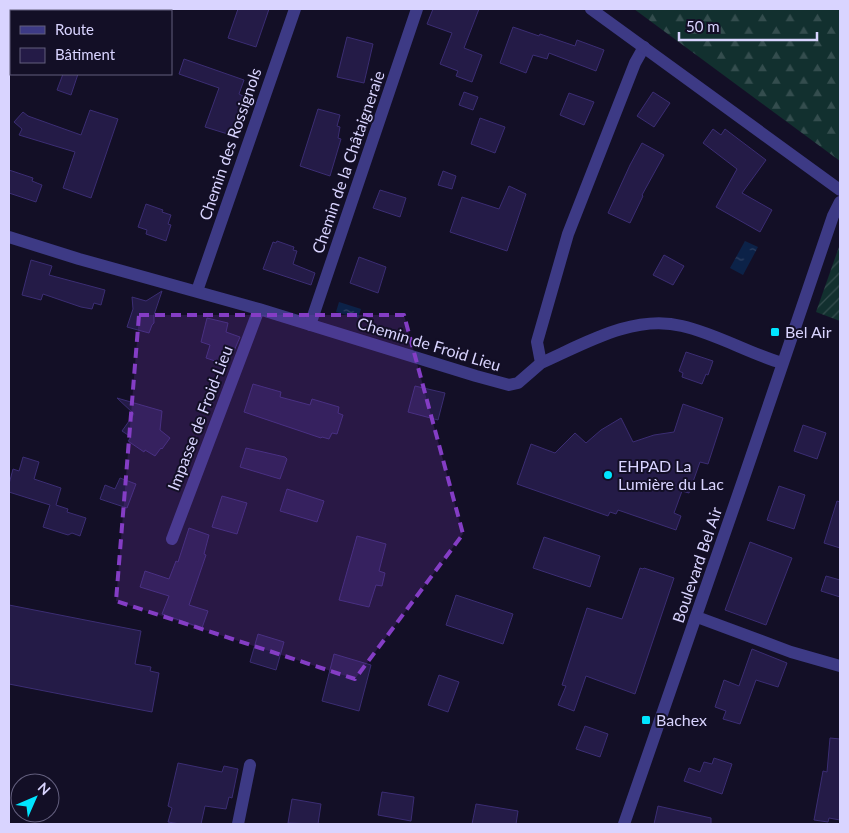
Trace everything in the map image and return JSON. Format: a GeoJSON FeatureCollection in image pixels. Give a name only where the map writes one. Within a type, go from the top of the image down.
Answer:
{"type":"FeatureCollection","features":[{"type":"Feature","properties":{"kind":"street","name":"Chemin des Rossignols"},"geometry":{"type":"LineString","coordinates":[[196,291],[295,9]]}},
{"type":"Feature","properties":{"kind":"street","name":"Chemin de la Châtaigneraie"},"geometry":{"type":"LineString","coordinates":[[310,325],[417,9]]}},
{"type":"Feature","properties":{"kind":"street"},"geometry":{"type":"LineString","coordinates":[[591,9],[840,190]]}},
{"type":"Feature","properties":{"kind":"street"},"geometry":{"type":"LineString","coordinates":[[644,47],[635,63],[568,234],[537,342],[541,363],[624,328],[663,323],[706,333],[766,359],[782,363]]}},
{"type":"Feature","properties":{"kind":"street","name":"Boulevard Bel Air"},"geometry":{"type":"LineString","coordinates":[[624,824],[697,617],[833,216],[840,202]]}},
{"type":"Feature","properties":{"kind":"street","name":"Chemin de Froid Lieu"},"geometry":{"type":"LineString","coordinates":[[9,236],[80,259],[259,309],[509,385],[518,383],[541,363]]}},
{"type":"Feature","properties":{"kind":"street","name":"Impasse de Froid-Lieu"},"geometry":{"type":"LineString","coordinates":[[172,539],[259,309]]}},
{"type":"Feature","properties":{"kind":"street"},"geometry":{"type":"LineString","coordinates":[[697,617],[791,652],[840,666]]}},
{"type":"Feature","properties":{"kind":"street"},"geometry":{"type":"LineString","coordinates":[[238,824],[250,765]]}},
{"type":"Feature","properties":{"kind":"highlighted area"},"geometry":{"type":"Polygon","coordinates":[[[139,315],[404,315],[463,534],[355,679],[116,601],[139,315]]]}},
{"type":"Feature","properties":{"kind":"green space"},"geometry":{"type":"Polygon","coordinates":[[[634,9],[840,9],[840,161],[634,9]]]}},
{"type":"Feature","properties":{"kind":"green space"},"geometry":{"type":"Polygon","coordinates":[[[840,244],[840,321],[816,312],[840,244]]]}},
{"type":"Feature","properties":{"kind":"water"},"geometry":{"type":"Polygon","coordinates":[[[745,241],[758,247],[743,275],[730,268],[745,241]]]}},
{"type":"Feature","properties":{"kind":"water"},"geometry":{"type":"Polygon","coordinates":[[[339,302],[361,309],[358,318],[336,312],[339,302]]]}},
{"type":"Feature","properties":{"kind":"building"},"geometry":{"type":"Polygon","coordinates":[[[238,9],[269,9],[256,47],[228,38],[238,9]]]}},
{"type":"Feature","properties":{"kind":"building"},"geometry":{"type":"Polygon","coordinates":[[[433,9],[479,9],[464,48],[482,55],[472,82],[456,76],[458,71],[440,64],[452,33],[427,24],[433,9]]]}},
{"type":"Feature","properties":{"kind":"building"},"geometry":{"type":"Polygon","coordinates":[[[513,27],[575,46],[577,40],[604,50],[596,71],[549,53],[547,59],[533,55],[526,73],[500,63],[513,27]]]}},
{"type":"Feature","properties":{"kind":"building"},"geometry":{"type":"Polygon","coordinates":[[[347,37],[373,44],[364,83],[337,77],[347,37]]]}},
{"type":"Feature","properties":{"kind":"building"},"geometry":{"type":"Polygon","coordinates":[[[184,59],[244,80],[239,94],[245,97],[231,135],[205,127],[219,88],[179,74],[184,59]]]}},
{"type":"Feature","properties":{"kind":"building"},"geometry":{"type":"Polygon","coordinates":[[[63,75],[78,75],[71,95],[57,90],[63,75]]]}},
{"type":"Feature","properties":{"kind":"building"},"geometry":{"type":"Polygon","coordinates":[[[464,92],[478,97],[473,110],[459,105],[464,92]]]}},
{"type":"Feature","properties":{"kind":"building"},"geometry":{"type":"Polygon","coordinates":[[[653,92],[670,103],[654,127],[637,116],[653,92]]]}},
{"type":"Feature","properties":{"kind":"building"},"geometry":{"type":"Polygon","coordinates":[[[569,93],[594,102],[584,125],[560,115],[569,93]]]}},
{"type":"Feature","properties":{"kind":"building"},"geometry":{"type":"Polygon","coordinates":[[[318,109],[340,115],[337,126],[340,127],[338,138],[341,139],[330,176],[300,166],[318,109]]]}},
{"type":"Feature","properties":{"kind":"building"},"geometry":{"type":"Polygon","coordinates":[[[90,110],[118,119],[91,198],[63,188],[75,152],[19,135],[22,129],[14,122],[23,112],[28,116],[81,135],[90,110]]]}},
{"type":"Feature","properties":{"kind":"building"},"geometry":{"type":"Polygon","coordinates":[[[480,118],[505,127],[495,153],[471,144],[480,118]]]}},
{"type":"Feature","properties":{"kind":"building"},"geometry":{"type":"Polygon","coordinates":[[[713,129],[721,135],[725,129],[766,160],[742,193],[772,210],[760,232],[716,207],[737,169],[703,143],[713,129]]]}},
{"type":"Feature","properties":{"kind":"building"},"geometry":{"type":"Polygon","coordinates":[[[642,143],[664,155],[642,195],[630,223],[608,213],[642,143]]]}},
{"type":"Feature","properties":{"kind":"building"},"geometry":{"type":"Polygon","coordinates":[[[9,170],[33,178],[32,181],[42,185],[36,202],[9,193],[9,170]]]}},
{"type":"Feature","properties":{"kind":"building"},"geometry":{"type":"Polygon","coordinates":[[[443,171],[456,176],[452,189],[438,185],[443,171]]]}},
{"type":"Feature","properties":{"kind":"building"},"geometry":{"type":"Polygon","coordinates":[[[509,186],[526,194],[507,251],[450,232],[462,197],[499,209],[509,186]]]}},
{"type":"Feature","properties":{"kind":"building"},"geometry":{"type":"Polygon","coordinates":[[[380,190],[406,198],[400,217],[373,208],[380,190]]]}},
{"type":"Feature","properties":{"kind":"building"},"geometry":{"type":"Polygon","coordinates":[[[146,204],[171,215],[168,224],[171,225],[166,241],[146,234],[147,230],[138,227],[146,204]]]}},
{"type":"Feature","properties":{"kind":"building"},"geometry":{"type":"Polygon","coordinates":[[[277,241],[294,247],[293,250],[297,251],[293,264],[315,273],[311,285],[263,269],[273,242],[276,243],[277,241]]]}},
{"type":"Feature","properties":{"kind":"building"},"geometry":{"type":"Polygon","coordinates":[[[664,255],[684,266],[673,285],[653,275],[664,255]]]}},
{"type":"Feature","properties":{"kind":"building"},"geometry":{"type":"Polygon","coordinates":[[[359,257],[386,267],[378,293],[350,283],[359,257]]]}},
{"type":"Feature","properties":{"kind":"building"},"geometry":{"type":"Polygon","coordinates":[[[31,260],[52,266],[49,275],[105,290],[101,305],[94,303],[92,309],[43,294],[41,300],[22,295],[31,260]]]}},
{"type":"Feature","properties":{"kind":"building"},"geometry":{"type":"Polygon","coordinates":[[[162,291],[154,315],[154,323],[149,333],[127,327],[133,309],[132,297],[146,301],[162,291]]]}},
{"type":"Feature","properties":{"kind":"building"},"geometry":{"type":"Polygon","coordinates":[[[207,318],[228,323],[226,332],[240,337],[234,351],[225,348],[221,363],[206,358],[210,345],[201,342],[207,318]]]}},
{"type":"Feature","properties":{"kind":"building"},"geometry":{"type":"Polygon","coordinates":[[[686,352],[713,361],[708,375],[706,374],[702,384],[682,377],[683,373],[679,371],[686,352]]]}},
{"type":"Feature","properties":{"kind":"building"},"geometry":{"type":"Polygon","coordinates":[[[253,384],[281,392],[280,397],[310,405],[312,399],[339,407],[338,413],[343,415],[337,434],[332,433],[329,439],[321,438],[244,412],[253,384]]]}},
{"type":"Feature","properties":{"kind":"building"},"geometry":{"type":"Polygon","coordinates":[[[415,386],[445,393],[438,420],[408,412],[415,386]]]}},
{"type":"Feature","properties":{"kind":"building"},"geometry":{"type":"Polygon","coordinates":[[[117,398],[162,411],[160,430],[170,438],[155,456],[145,450],[144,452],[128,441],[131,437],[122,431],[134,414],[117,398]]]}},
{"type":"Feature","properties":{"kind":"building","name":"EHPAD La Lumière du Lac"},"geometry":{"type":"Polygon","coordinates":[[[683,404],[723,418],[708,464],[700,462],[689,493],[682,491],[674,513],[681,516],[676,530],[618,510],[616,514],[610,512],[608,516],[517,484],[531,444],[555,453],[575,433],[586,443],[601,430],[621,418],[633,442],[654,435],[674,432],[683,404]]]}},
{"type":"Feature","properties":{"kind":"building"},"geometry":{"type":"Polygon","coordinates":[[[803,425],[826,433],[817,459],[794,451],[803,425]]]}},
{"type":"Feature","properties":{"kind":"building"},"geometry":{"type":"Polygon","coordinates":[[[246,448],[285,457],[287,459],[280,479],[240,467],[246,448]]]}},
{"type":"Feature","properties":{"kind":"building"},"geometry":{"type":"Polygon","coordinates":[[[23,457],[39,462],[34,479],[61,488],[56,505],[68,509],[67,512],[86,518],[80,536],[72,533],[68,535],[43,527],[50,505],[9,492],[13,469],[19,471],[23,457]]]}},
{"type":"Feature","properties":{"kind":"building"},"geometry":{"type":"Polygon","coordinates":[[[120,478],[136,484],[127,508],[100,499],[105,485],[115,489],[120,478]]]}},
{"type":"Feature","properties":{"kind":"building"},"geometry":{"type":"Polygon","coordinates":[[[779,486],[805,495],[794,529],[767,520],[779,486]]]}},
{"type":"Feature","properties":{"kind":"building"},"geometry":{"type":"Polygon","coordinates":[[[287,489],[324,501],[317,522],[280,511],[287,489]]]}},
{"type":"Feature","properties":{"kind":"building"},"geometry":{"type":"Polygon","coordinates":[[[222,496],[247,503],[237,534],[212,527],[222,496]]]}},
{"type":"Feature","properties":{"kind":"building"},"geometry":{"type":"Polygon","coordinates":[[[837,501],[840,502],[840,548],[824,543],[837,501]]]}},
{"type":"Feature","properties":{"kind":"building"},"geometry":{"type":"Polygon","coordinates":[[[189,528],[209,535],[204,554],[206,555],[189,605],[208,611],[202,628],[162,614],[169,596],[140,587],[145,571],[169,579],[176,561],[178,562],[189,528]]]}},
{"type":"Feature","properties":{"kind":"building"},"geometry":{"type":"Polygon","coordinates":[[[357,536],[386,544],[379,571],[385,573],[382,586],[376,585],[369,607],[339,600],[357,536]]]}},
{"type":"Feature","properties":{"kind":"building"},"geometry":{"type":"Polygon","coordinates":[[[544,537],[600,556],[590,587],[533,568],[544,537]]]}},
{"type":"Feature","properties":{"kind":"building"},"geometry":{"type":"Polygon","coordinates":[[[750,542],[792,558],[766,625],[725,610],[750,542]]]}},
{"type":"Feature","properties":{"kind":"building"},"geometry":{"type":"Polygon","coordinates":[[[640,568],[674,578],[635,694],[586,676],[574,711],[558,705],[566,686],[562,685],[587,608],[622,619],[640,568]]]}},
{"type":"Feature","properties":{"kind":"building"},"geometry":{"type":"Polygon","coordinates":[[[826,576],[840,580],[840,597],[821,591],[826,576]]]}},
{"type":"Feature","properties":{"kind":"building"},"geometry":{"type":"Polygon","coordinates":[[[456,595],[513,614],[503,644],[446,625],[456,595]]]}},
{"type":"Feature","properties":{"kind":"building"},"geometry":{"type":"Polygon","coordinates":[[[9,605],[141,631],[135,664],[151,667],[150,671],[159,673],[152,712],[9,684],[9,605]]]}},
{"type":"Feature","properties":{"kind":"building"},"geometry":{"type":"Polygon","coordinates":[[[258,634],[284,642],[276,670],[250,662],[258,634]]]}},
{"type":"Feature","properties":{"kind":"building"},"geometry":{"type":"Polygon","coordinates":[[[752,649],[787,663],[778,687],[756,680],[740,724],[723,719],[726,711],[715,707],[724,680],[739,686],[752,649]]]}},
{"type":"Feature","properties":{"kind":"building"},"geometry":{"type":"Polygon","coordinates":[[[334,654],[371,665],[359,711],[322,701],[334,654]]]}},
{"type":"Feature","properties":{"kind":"building"},"geometry":{"type":"Polygon","coordinates":[[[439,675],[459,682],[448,712],[428,705],[439,675]]]}},
{"type":"Feature","properties":{"kind":"building"},"geometry":{"type":"Polygon","coordinates":[[[585,726],[608,734],[600,757],[576,749],[585,726]]]}},
{"type":"Feature","properties":{"kind":"building"},"geometry":{"type":"Polygon","coordinates":[[[830,738],[840,739],[840,820],[829,818],[828,822],[814,820],[823,771],[827,772],[830,738]]]}},
{"type":"Feature","properties":{"kind":"building"},"geometry":{"type":"Polygon","coordinates":[[[714,758],[732,764],[722,794],[684,781],[689,768],[700,772],[704,762],[712,764],[714,758]]]}},
{"type":"Feature","properties":{"kind":"building"},"geometry":{"type":"Polygon","coordinates":[[[178,763],[222,772],[224,766],[238,769],[232,798],[229,797],[226,809],[205,806],[201,824],[168,822],[172,808],[168,806],[178,763]]]}},
{"type":"Feature","properties":{"kind":"building"},"geometry":{"type":"Polygon","coordinates":[[[382,792],[414,797],[411,821],[378,815],[382,792]]]}},
{"type":"Feature","properties":{"kind":"building"},"geometry":{"type":"Polygon","coordinates":[[[292,799],[321,804],[318,824],[288,823],[292,799]]]}},
{"type":"Feature","properties":{"kind":"building"},"geometry":{"type":"Polygon","coordinates":[[[476,804],[518,811],[516,824],[472,824],[476,804]]]}},
{"type":"Feature","properties":{"kind":"building"},"geometry":{"type":"Polygon","coordinates":[[[658,806],[711,818],[711,824],[654,824],[658,806]]]}},
{"type":"Feature","properties":{"kind":"place","name":"Bel Air"},"geometry":{"type":"Point","coordinates":[775,332]}},
{"type":"Feature","properties":{"kind":"place","name":"EHPAD La Lumière du Lac"},"geometry":{"type":"Point","coordinates":[608,475]}},
{"type":"Feature","properties":{"kind":"place","name":"Bachex"},"geometry":{"type":"Point","coordinates":[646,720]}}]}
